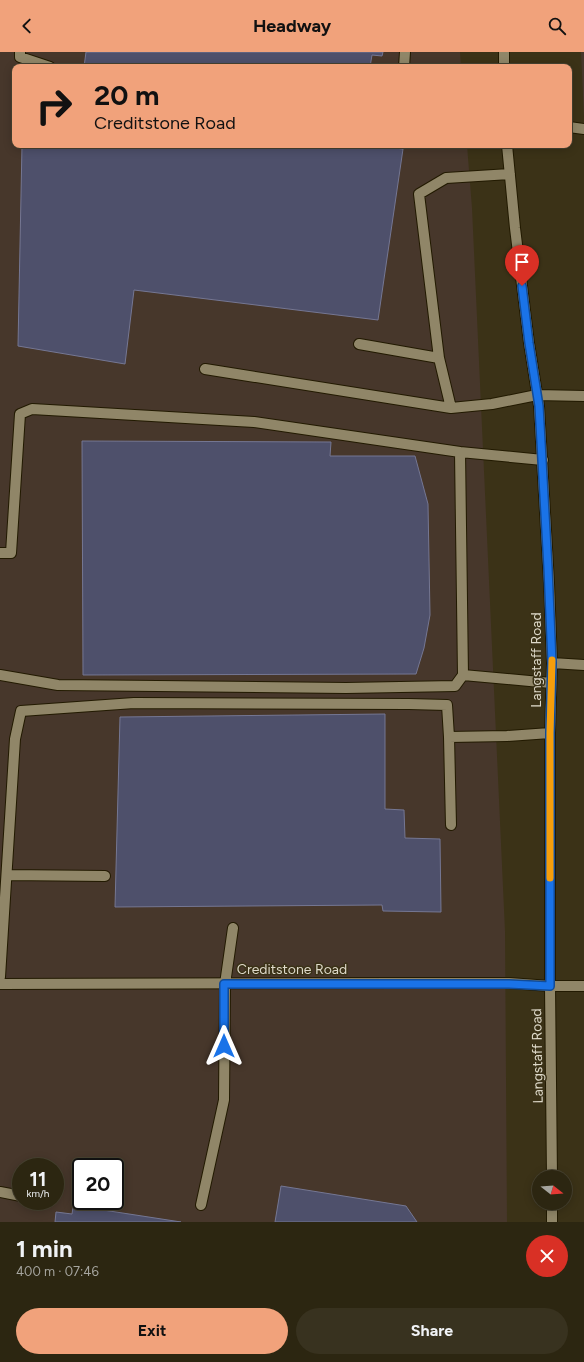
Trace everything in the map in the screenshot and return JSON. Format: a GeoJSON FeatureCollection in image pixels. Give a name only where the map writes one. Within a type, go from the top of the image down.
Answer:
{"type":"FeatureCollection","features":[{"type":"Feature","properties":{"kind":"street"},"geometry":{"type":"LineString","coordinates":[[20,52],[20,57],[41,64]]}},
{"type":"Feature","properties":{"kind":"street"},"geometry":{"type":"LineString","coordinates":[[404,64],[405,52]]}},
{"type":"Feature","properties":{"kind":"street"},"geometry":{"type":"LineString","coordinates":[[504,52],[504,64]]}},
{"type":"Feature","properties":{"kind":"street"},"geometry":{"type":"LineString","coordinates":[[572,127],[584,129]]}},
{"type":"Feature","properties":{"kind":"street","name":"Langstaff Road"},"geometry":{"type":"LineString","coordinates":[[507,148],[515,228],[528,336],[537,395],[543,460],[552,663],[550,733],[552,1170]]}},
{"type":"Feature","properties":{"kind":"street"},"geometry":{"type":"LineString","coordinates":[[451,408],[439,358],[419,194],[446,178],[510,174]]}},
{"type":"Feature","properties":{"kind":"street"},"geometry":{"type":"LineString","coordinates":[[359,344],[439,358]]}},
{"type":"Feature","properties":{"kind":"street"},"geometry":{"type":"LineString","coordinates":[[205,369],[451,408],[492,404],[537,395],[584,396]]}},
{"type":"Feature","properties":{"kind":"street"},"geometry":{"type":"LineString","coordinates":[[0,554],[11,553],[20,414],[32,409],[254,422],[460,452],[543,460]]}},
{"type":"Feature","properties":{"kind":"street"},"geometry":{"type":"LineString","coordinates":[[0,676],[58,685],[346,688],[455,686],[464,675],[460,452]]}},
{"type":"Feature","properties":{"kind":"street"},"geometry":{"type":"LineString","coordinates":[[552,663],[584,664]]}},
{"type":"Feature","properties":{"kind":"street"},"geometry":{"type":"LineString","coordinates":[[464,675],[551,683]]}},
{"type":"Feature","properties":{"kind":"street"},"geometry":{"type":"LineString","coordinates":[[0,977],[16,738],[21,711],[134,703],[447,705],[451,826]]}},
{"type":"Feature","properties":{"kind":"street"},"geometry":{"type":"LineString","coordinates":[[449,736],[507,736],[550,733]]}},
{"type":"Feature","properties":{"kind":"street"},"geometry":{"type":"LineString","coordinates":[[7,875],[105,876]]}},
{"type":"Feature","properties":{"kind":"street"},"geometry":{"type":"LineString","coordinates":[[201,1205],[224,1100],[224,984],[233,928]]}},
{"type":"Feature","properties":{"kind":"street","name":"Creditstone Road"},"geometry":{"type":"LineString","coordinates":[[0,984],[501,983],[550,986],[584,986]]}},
{"type":"Feature","properties":{"kind":"street"},"geometry":{"type":"LineString","coordinates":[[0,1192],[12,1194]]}},
{"type":"Feature","properties":{"kind":"street"},"geometry":{"type":"LineString","coordinates":[[552,1210],[552,1222]]}},
{"type":"Feature","properties":{"kind":"shaded area"},"geometry":{"type":"Polygon","coordinates":[[[0,52],[460,52],[461,64],[12,64],[12,148],[467,148],[472,208],[505,931],[507,1222],[0,1222],[0,52]]]}},
{"type":"Feature","properties":{"kind":"shaded area"},"geometry":{"type":"Polygon","coordinates":[[[581,52],[584,52],[584,117],[581,52]]]}},
{"type":"Feature","properties":{"kind":"building"},"geometry":{"type":"Polygon","coordinates":[[[86,52],[383,52],[382,56],[372,55],[370,64],[84,64],[86,52]]]}},
{"type":"Feature","properties":{"kind":"building"},"geometry":{"type":"Polygon","coordinates":[[[22,148],[403,149],[378,320],[134,290],[125,364],[18,346],[22,148]]]}},
{"type":"Feature","properties":{"kind":"building"},"geometry":{"type":"Polygon","coordinates":[[[82,441],[331,442],[330,456],[415,456],[428,504],[430,615],[424,648],[416,674],[83,675],[82,441]]]}},
{"type":"Feature","properties":{"kind":"building"},"geometry":{"type":"Polygon","coordinates":[[[385,714],[385,809],[404,810],[405,838],[440,839],[441,912],[383,911],[382,905],[115,907],[120,717],[385,714]]]}},
{"type":"Feature","properties":{"kind":"building"},"geometry":{"type":"Polygon","coordinates":[[[281,1186],[406,1206],[417,1222],[275,1222],[281,1186]]]}},
{"type":"Feature","properties":{"kind":"building"},"geometry":{"type":"Polygon","coordinates":[[[73,1210],[103,1210],[181,1222],[55,1222],[56,1212],[72,1214],[73,1210]]]}},
{"type":"Feature","properties":{"kind":"slow traffic"},"geometry":{"type":"LineString","coordinates":[[550,878],[550,733],[552,660]]}},
{"type":"Feature","properties":{"kind":"route"},"geometry":{"type":"LineString","coordinates":[[224,1046],[224,984],[365,983],[509,984],[550,986],[550,702],[552,663],[545,492],[539,406],[522,286]]}}]}
